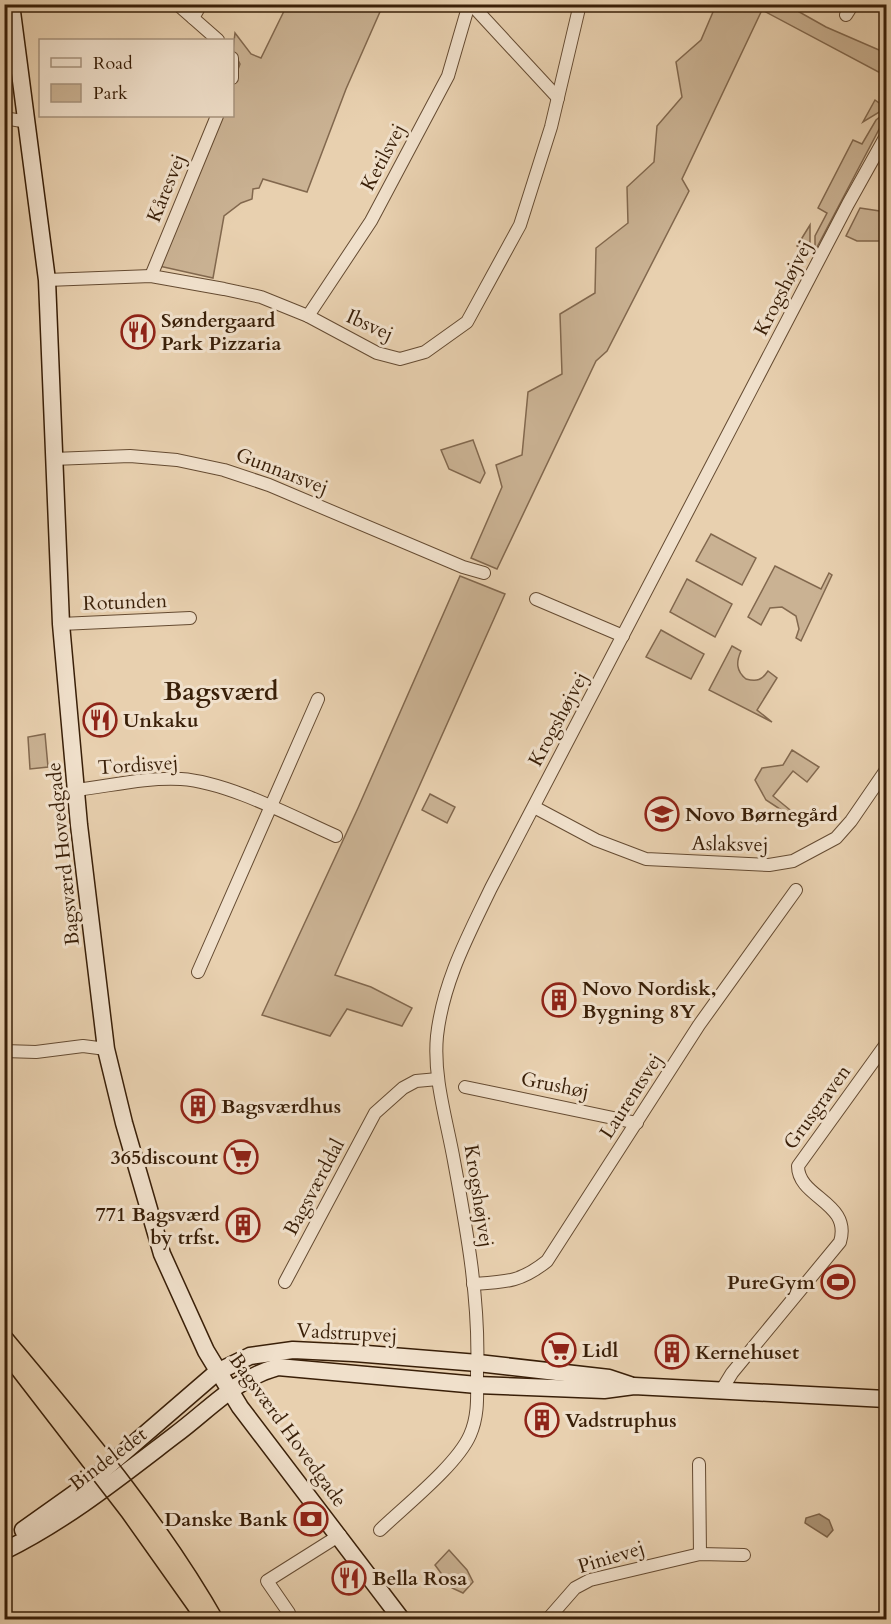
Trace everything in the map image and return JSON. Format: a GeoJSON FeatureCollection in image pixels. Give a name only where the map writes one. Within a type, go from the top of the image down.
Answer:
{"type":"FeatureCollection","features":[{"type":"Feature","properties":{"kind":"street","name":"Bagsværd Hovedgade"},"geometry":{"type":"LineString","coordinates":[[11,4],[47,280],[61,624],[76,790],[106,1048],[124,1123],[162,1254],[191,1323],[217,1372],[402,1620]]}},
{"type":"Feature","properties":{"kind":"street"},"geometry":{"type":"LineString","coordinates":[[177,4],[217,39]]}},
{"type":"Feature","properties":{"kind":"street"},"geometry":{"type":"LineString","coordinates":[[193,18],[201,4]]}},
{"type":"Feature","properties":{"kind":"street"},"geometry":{"type":"LineString","coordinates":[[470,4],[558,98]]}},
{"type":"Feature","properties":{"kind":"street","name":"Ketilsvej"},"geometry":{"type":"LineString","coordinates":[[308,316],[371,221],[438,96],[448,76],[470,4]]}},
{"type":"Feature","properties":{"kind":"street","name":"Ibsvej"},"geometry":{"type":"LineString","coordinates":[[47,280],[151,276],[261,297],[308,316],[363,347],[400,359],[426,352],[468,322],[520,225],[545,149],[580,4]]}},
{"type":"Feature","properties":{"kind":"street","name":"Kåresvej"},"geometry":{"type":"LineString","coordinates":[[151,276],[217,117]]}},
{"type":"Feature","properties":{"kind":"street"},"geometry":{"type":"LineString","coordinates":[[4,118],[28,122]]}},
{"type":"Feature","properties":{"kind":"street","name":"Krogshøjvej"},"geometry":{"type":"LineString","coordinates":[[478,1363],[479,1340],[473,1284],[438,1079],[437,1038],[451,974],[491,888],[848,204],[886,136]]}},
{"type":"Feature","properties":{"kind":"street","name":"Gunnarsvej"},"geometry":{"type":"LineString","coordinates":[[54,459],[130,456],[177,460],[224,470],[269,485],[463,567],[484,573]]}},
{"type":"Feature","properties":{"kind":"street"},"geometry":{"type":"LineString","coordinates":[[536,599],[623,636]]}},
{"type":"Feature","properties":{"kind":"street","name":"Rotunden"},"geometry":{"type":"LineString","coordinates":[[61,624],[190,618]]}},
{"type":"Feature","properties":{"kind":"street"},"geometry":{"type":"LineString","coordinates":[[198,972],[318,699]]}},
{"type":"Feature","properties":{"kind":"street","name":"Aslaksvej"},"geometry":{"type":"LineString","coordinates":[[534,807],[596,840],[646,859],[753,866],[793,861],[836,838],[851,821],[886,770]]}},
{"type":"Feature","properties":{"kind":"street","name":"Tordisvej"},"geometry":{"type":"LineString","coordinates":[[76,790],[153,780],[182,779],[208,784],[271,807],[336,836]]}},
{"type":"Feature","properties":{"kind":"street","name":"Laurentsvej"},"geometry":{"type":"LineString","coordinates":[[473,1284],[513,1282],[532,1274],[548,1261],[699,1025],[796,890]]}},
{"type":"Feature","properties":{"kind":"street","name":"Grusgraven"},"geometry":{"type":"LineString","coordinates":[[721,1391],[732,1373],[840,1242],[843,1232],[840,1218],[801,1179],[798,1166],[886,1044]]}},
{"type":"Feature","properties":{"kind":"street"},"geometry":{"type":"LineString","coordinates":[[4,1051],[36,1052],[83,1046],[106,1048]]}},
{"type":"Feature","properties":{"kind":"street","name":"Bagsværddal"},"geometry":{"type":"LineString","coordinates":[[285,1282],[375,1113],[403,1088],[416,1081],[438,1079]]}},
{"type":"Feature","properties":{"kind":"street","name":"Grushøj"},"geometry":{"type":"LineString","coordinates":[[465,1087],[637,1123]]}},
{"type":"Feature","properties":{"kind":"street","name":"Vadstrupvej"},"geometry":{"type":"LineString","coordinates":[[217,1372],[250,1356],[293,1350],[478,1363],[609,1378],[634,1386]]}},
{"type":"Feature","properties":{"kind":"street"},"geometry":{"type":"LineString","coordinates":[[380,1530],[459,1453],[470,1435],[477,1409],[478,1363]]}},
{"type":"Feature","properties":{"kind":"street","name":"Vadstrupvej"},"geometry":{"type":"LineString","coordinates":[[230,1390],[265,1371],[278,1367],[477,1385],[604,1390],[634,1386],[886,1399]]}},
{"type":"Feature","properties":{"kind":"street","name":"Bindeledet"},"geometry":{"type":"LineString","coordinates":[[4,1538],[31,1525],[85,1486],[217,1372]]}},
{"type":"Feature","properties":{"kind":"street","name":"Bindeledet"},"geometry":{"type":"LineString","coordinates":[[4,1551],[83,1505],[230,1390]]}},
{"type":"Feature","properties":{"kind":"street"},"geometry":{"type":"LineString","coordinates":[[699,1464],[700,1554]]}},
{"type":"Feature","properties":{"kind":"street"},"geometry":{"type":"LineString","coordinates":[[289,1613],[267,1581],[339,1535]]}},
{"type":"Feature","properties":{"kind":"street","name":"Pinievej"},"geometry":{"type":"LineString","coordinates":[[547,1620],[575,1588],[590,1580],[700,1554],[744,1555]]}},
{"type":"Feature","properties":{"kind":"green space"},"geometry":{"type":"Polygon","coordinates":[[[287,5],[383,5],[346,89],[307,192],[263,179],[259,188],[253,189],[252,199],[241,203],[224,216],[213,278],[159,266],[219,117],[234,117],[234,80],[240,64],[234,52],[235,33],[251,54],[261,58],[287,5]]]}},
{"type":"Feature","properties":{"kind":"green space"},"geometry":{"type":"Polygon","coordinates":[[[716,5],[787,5],[826,27],[886,53],[886,76],[762,10],[682,179],[689,191],[607,351],[596,361],[497,569],[471,558],[502,487],[496,465],[522,455],[528,392],[562,374],[560,314],[595,293],[596,248],[628,223],[627,187],[654,162],[657,126],[682,97],[676,62],[701,40],[716,5]]]}},
{"type":"Feature","properties":{"kind":"green space"},"geometry":{"type":"Polygon","coordinates":[[[875,100],[886,108],[863,122],[875,100]]]}},
{"type":"Feature","properties":{"kind":"green space"},"geometry":{"type":"Polygon","coordinates":[[[886,112],[886,116],[815,251],[815,236],[827,213],[818,208],[853,140],[862,144],[876,120],[886,112]]]}},
{"type":"Feature","properties":{"kind":"green space"},"geometry":{"type":"Polygon","coordinates":[[[860,208],[886,212],[883,241],[857,241],[846,236],[860,208]]]}},
{"type":"Feature","properties":{"kind":"green space"},"geometry":{"type":"Polygon","coordinates":[[[810,225],[810,253],[797,246],[810,225]]]}},
{"type":"Feature","properties":{"kind":"green space"},"geometry":{"type":"Polygon","coordinates":[[[473,440],[485,473],[480,483],[449,469],[441,450],[473,440]]]}},
{"type":"Feature","properties":{"kind":"green space"},"geometry":{"type":"Polygon","coordinates":[[[711,534],[756,558],[742,585],[696,561],[711,534]]]}},
{"type":"Feature","properties":{"kind":"green space"},"geometry":{"type":"Polygon","coordinates":[[[775,566],[821,589],[829,573],[832,575],[801,641],[796,638],[799,629],[796,616],[782,607],[770,608],[761,625],[748,617],[775,566]]]}},
{"type":"Feature","properties":{"kind":"green space"},"geometry":{"type":"Polygon","coordinates":[[[460,576],[505,594],[335,975],[371,987],[412,1008],[402,1026],[347,1009],[330,1036],[262,1015],[358,808],[460,576]]]}},
{"type":"Feature","properties":{"kind":"green space"},"geometry":{"type":"Polygon","coordinates":[[[687,579],[732,604],[715,637],[670,612],[687,579]]]}},
{"type":"Feature","properties":{"kind":"green space"},"geometry":{"type":"Polygon","coordinates":[[[661,630],[704,654],[691,679],[646,657],[661,630]]]}},
{"type":"Feature","properties":{"kind":"green space"},"geometry":{"type":"Polygon","coordinates":[[[732,646],[741,651],[738,666],[740,673],[746,679],[759,680],[768,671],[777,678],[757,710],[772,722],[709,690],[732,646]]]}},
{"type":"Feature","properties":{"kind":"green space"},"geometry":{"type":"Polygon","coordinates":[[[45,734],[48,767],[30,769],[28,737],[45,734]]]}},
{"type":"Feature","properties":{"kind":"green space"},"geometry":{"type":"Polygon","coordinates":[[[792,750],[819,767],[807,782],[793,771],[773,796],[795,814],[792,817],[766,800],[755,780],[762,768],[783,765],[792,750]]]}},
{"type":"Feature","properties":{"kind":"green space"},"geometry":{"type":"Polygon","coordinates":[[[430,794],[455,807],[447,823],[422,810],[430,794]]]}},
{"type":"Feature","properties":{"kind":"green space"},"geometry":{"type":"Polygon","coordinates":[[[449,1550],[467,1570],[473,1582],[463,1593],[452,1588],[435,1565],[449,1550]]]}},
{"type":"Feature","properties":{"kind":"shaded area"},"geometry":{"type":"Polygon","coordinates":[[[819,1514],[829,1520],[833,1530],[827,1537],[805,1523],[806,1518],[819,1514]]]}},
{"type":"Feature","properties":{"kind":"tram line"},"geometry":{"type":"LineString","coordinates":[[4,1324],[93,1431],[149,1504],[201,1580],[225,1620]]}},
{"type":"Feature","properties":{"kind":"tram line"},"geometry":{"type":"LineString","coordinates":[[4,1364],[122,1517],[195,1620]]}},
{"type":"Feature","properties":{"kind":"place","name":"Søndergaard Park Pizzaria"},"geometry":{"type":"Point","coordinates":[138,332]}},
{"type":"Feature","properties":{"kind":"place","name":"Unkaku"},"geometry":{"type":"Point","coordinates":[100,720]}},
{"type":"Feature","properties":{"kind":"place","name":"Novo Børnegård"},"geometry":{"type":"Point","coordinates":[662,814]}},
{"type":"Feature","properties":{"kind":"place","name":"Novo Nordisk, Bygning 8Y"},"geometry":{"type":"Point","coordinates":[559,1000]}},
{"type":"Feature","properties":{"kind":"place","name":"Bagsværdhus"},"geometry":{"type":"Point","coordinates":[198,1106]}},
{"type":"Feature","properties":{"kind":"place","name":"365discount"},"geometry":{"type":"Point","coordinates":[241,1157]}},
{"type":"Feature","properties":{"kind":"place","name":"771 Bagsværd by trfst."},"geometry":{"type":"Point","coordinates":[243,1225]}},
{"type":"Feature","properties":{"kind":"place","name":"PureGym"},"geometry":{"type":"Point","coordinates":[838,1282]}},
{"type":"Feature","properties":{"kind":"place","name":"Lidl"},"geometry":{"type":"Point","coordinates":[559,1350]}},
{"type":"Feature","properties":{"kind":"place","name":"Kernehuset"},"geometry":{"type":"Point","coordinates":[672,1352]}},
{"type":"Feature","properties":{"kind":"place","name":"Vadstruphus"},"geometry":{"type":"Point","coordinates":[542,1420]}},
{"type":"Feature","properties":{"kind":"place","name":"Danske Bank"},"geometry":{"type":"Point","coordinates":[311,1519]}},
{"type":"Feature","properties":{"kind":"place","name":"Bella Rosa"},"geometry":{"type":"Point","coordinates":[349,1578]}},
{"type":"Feature","properties":{"kind":"district","name":"Bagsværd"},"geometry":{"type":"Point","coordinates":[221,691]}}]}
